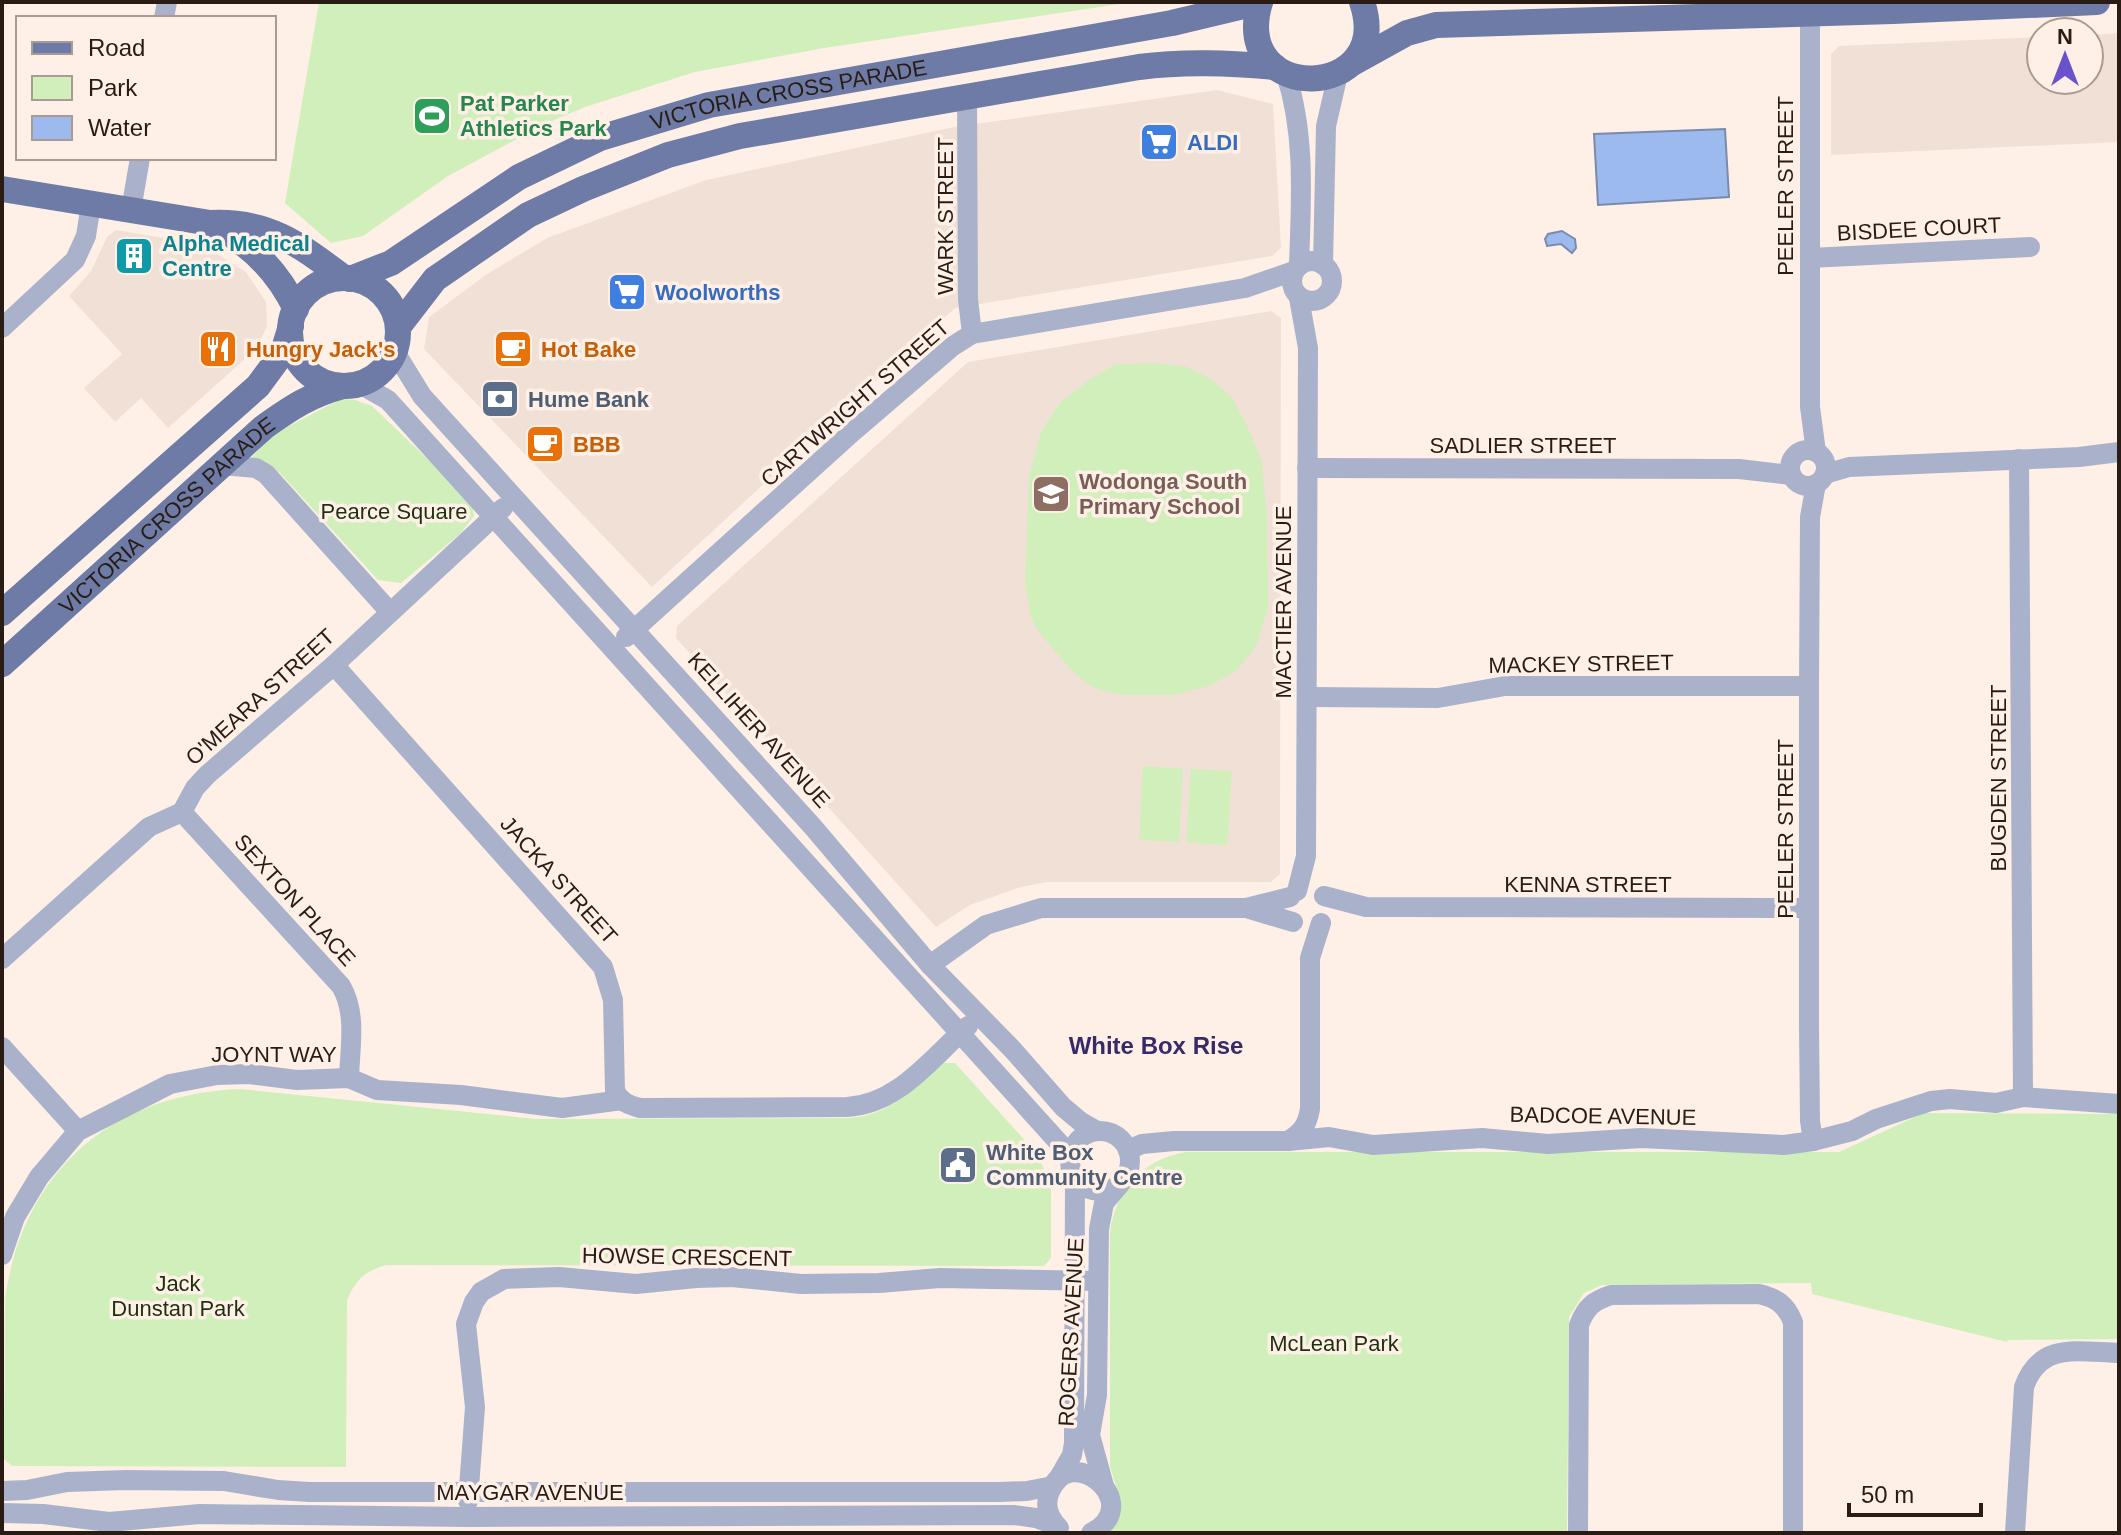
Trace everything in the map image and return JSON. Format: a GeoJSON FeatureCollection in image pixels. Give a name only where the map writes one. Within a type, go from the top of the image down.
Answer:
{"type":"FeatureCollection","features":[{"type":"Feature","properties":{"kind":"main road"},"geometry":{"type":"LineString","coordinates":[[1260,2],[1256,16],[1258,44],[1280,71]]}},
{"type":"Feature","properties":{"kind":"main road","name":"VICTORIA CROSS PARADE"},"geometry":{"type":"LineString","coordinates":[[347,278],[391,263],[519,177],[600,138],[709,105],[1172,23],[1260,2]]}},
{"type":"Feature","properties":{"kind":"main road"},"geometry":{"type":"LineString","coordinates":[[1344,69],[1360,51],[1367,34],[1367,16],[1362,2]]}},
{"type":"Feature","properties":{"kind":"main road"},"geometry":{"type":"LineString","coordinates":[[1344,69],[1407,33],[1436,25],[2097,2]]}},
{"type":"Feature","properties":{"kind":"main road","name":"VICTORIA CROSS PARADE"},"geometry":{"type":"LineString","coordinates":[[397,340],[424,290],[451,267],[528,215],[668,155],[740,136],[1176,62],[1221,62],[1280,71],[1312,80],[1344,69]]}},
{"type":"Feature","properties":{"kind":"main road"},"geometry":{"type":"LineString","coordinates":[[2,189],[210,223],[236,222],[279,235],[347,278],[368,284],[383,295],[394,310],[397,340],[381,371],[352,385],[325,383],[304,367],[292,347],[293,317],[286,289],[266,263],[234,235],[210,223]]}},
{"type":"Feature","properties":{"kind":"main road"},"geometry":{"type":"LineString","coordinates":[[293,317],[307,294],[322,283],[347,278]]}},
{"type":"Feature","properties":{"kind":"main road","name":"VICTORIA CROSS PARADE"},"geometry":{"type":"LineString","coordinates":[[2,613],[258,386],[283,352],[293,317]]}},
{"type":"Feature","properties":{"kind":"main road","name":"VICTORIA CROSS PARADE"},"geometry":{"type":"LineString","coordinates":[[2,664],[264,427],[315,394],[352,385]]}},
{"type":"Feature","properties":{"kind":"street","name":"PEELER STREET"},"geometry":{"type":"LineString","coordinates":[[1810,13],[1809,908],[1810,1121],[1813,1141]]}},
{"type":"Feature","properties":{"kind":"street"},"geometry":{"type":"LineString","coordinates":[[1323,265],[1326,126],[1344,69]]}},
{"type":"Feature","properties":{"kind":"street"},"geometry":{"type":"LineString","coordinates":[[1280,71],[1295,102],[1299,130],[1296,268],[1291,284],[1298,297],[1311,302],[1323,298],[1332,282],[1328,270],[1311,261],[1296,268]]}},
{"type":"Feature","properties":{"kind":"street","name":"WARK STREET"},"geometry":{"type":"LineString","coordinates":[[967,97],[968,299],[972,334]]}},
{"type":"Feature","properties":{"kind":"street"},"geometry":{"type":"LineString","coordinates":[[131,210],[140,160]]}},
{"type":"Feature","properties":{"kind":"street"},"geometry":{"type":"LineString","coordinates":[[2,328],[75,260],[86,236],[91,204]]}},
{"type":"Feature","properties":{"kind":"street","name":"BISDEE COURT"},"geometry":{"type":"LineString","coordinates":[[1810,258],[2030,247]]}},
{"type":"Feature","properties":{"kind":"street","name":"CARTWRIGHT STREET"},"geometry":{"type":"LineString","coordinates":[[614,648],[848,436],[953,346],[972,334],[1245,288],[1296,268]]}},
{"type":"Feature","properties":{"kind":"street","name":"CARTWRIGHT STREET"},"geometry":{"type":"LineString","coordinates":[[1245,288],[1298,297]]}},
{"type":"Feature","properties":{"kind":"street","name":"MACTIER AVENUE"},"geometry":{"type":"LineString","coordinates":[[1298,297],[1308,348],[1307,894]]}},
{"type":"Feature","properties":{"kind":"street","name":"MACTIER AVENUE"},"geometry":{"type":"LineString","coordinates":[[1308,348],[1323,298]]}},
{"type":"Feature","properties":{"kind":"street","name":"KELLIHER AVENUE"},"geometry":{"type":"LineString","coordinates":[[397,340],[422,396],[813,827],[930,965],[1063,1107],[1097,1131]]}},
{"type":"Feature","properties":{"kind":"street"},"geometry":{"type":"LineString","coordinates":[[352,385],[388,400],[1070,1155]]}},
{"type":"Feature","properties":{"kind":"street","name":"SADLIER STREET"},"geometry":{"type":"LineString","coordinates":[[1307,468],[1808,468],[2079,457],[2119,452]]}},
{"type":"Feature","properties":{"kind":"street","name":"BUGDEN STREET"},"geometry":{"type":"LineString","coordinates":[[2019,459],[2023,1097]]}},
{"type":"Feature","properties":{"kind":"street"},"geometry":{"type":"LineString","coordinates":[[222,465],[256,468],[266,474],[389,611]]}},
{"type":"Feature","properties":{"kind":"street","name":"O'MEARA STREET"},"geometry":{"type":"LineString","coordinates":[[182,812],[195,788],[207,775],[334,665],[515,497]]}},
{"type":"Feature","properties":{"kind":"street","name":"JACKA STREET"},"geometry":{"type":"LineString","coordinates":[[334,665],[603,967],[613,1000],[615,1091],[622,1100]]}},
{"type":"Feature","properties":{"kind":"street","name":"MACKEY STREET"},"geometry":{"type":"LineString","coordinates":[[1307,697],[1438,698],[1505,686],[1809,686]]}},
{"type":"Feature","properties":{"kind":"street"},"geometry":{"type":"LineString","coordinates":[[2,959],[149,827],[182,812]]}},
{"type":"Feature","properties":{"kind":"street","name":"SEXTON PLACE"},"geometry":{"type":"LineString","coordinates":[[182,812],[341,986],[349,1000],[349,1078]]}},
{"type":"Feature","properties":{"kind":"street"},"geometry":{"type":"LineString","coordinates":[[1288,1141],[1302,1132],[1310,1109],[1310,958],[1327,904],[1307,894],[1287,910],[1310,958]]}},
{"type":"Feature","properties":{"kind":"street","name":"KENNA STREET"},"geometry":{"type":"LineString","coordinates":[[930,965],[986,925],[1041,908],[1246,908],[1307,894],[1366,907],[1809,908]]}},
{"type":"Feature","properties":{"kind":"street","name":"KENNA STREET"},"geometry":{"type":"LineString","coordinates":[[1323,921],[1366,907]]}},
{"type":"Feature","properties":{"kind":"street","name":"KENNA STREET"},"geometry":{"type":"LineString","coordinates":[[1246,908],[1295,924]]}},
{"type":"Feature","properties":{"kind":"street"},"geometry":{"type":"LineString","coordinates":[[1295,924],[1310,928],[1323,921]]}},
{"type":"Feature","properties":{"kind":"street"},"geometry":{"type":"LineString","coordinates":[[622,1100],[640,1108],[859,1106],[878,1101],[903,1086],[980,1015]]}},
{"type":"Feature","properties":{"kind":"street"},"geometry":{"type":"LineString","coordinates":[[2,1047],[78,1131],[39,1177],[15,1217],[2,1255]]}},
{"type":"Feature","properties":{"kind":"street","name":"JOYNT WAY"},"geometry":{"type":"LineString","coordinates":[[78,1131],[170,1084],[217,1075],[249,1074],[297,1080],[349,1078],[377,1090],[461,1095],[542,1107],[593,1106],[622,1100]]}},
{"type":"Feature","properties":{"kind":"street","name":"BADCOE AVENUE"},"geometry":{"type":"LineString","coordinates":[[1128,1150],[1142,1144],[1174,1141],[1288,1141],[1329,1137],[1373,1145],[1482,1138],[1548,1144],[1641,1138],[1784,1145],[1852,1131],[1876,1119],[1931,1101],[1950,1099],[1996,1103],[2023,1097],[2119,1104]]}},
{"type":"Feature","properties":{"kind":"street"},"geometry":{"type":"LineString","coordinates":[[1097,1131],[1116,1135],[1128,1150],[1130,1168],[1120,1184],[1102,1192],[1083,1186],[1071,1172],[1070,1155],[1079,1138],[1097,1131]]}},
{"type":"Feature","properties":{"kind":"street","name":"ROGERS AVENUE"},"geometry":{"type":"LineString","coordinates":[[1062,1530],[1051,1519],[1047,1502],[1072,1455],[1074,1443],[1075,1179]]}},
{"type":"Feature","properties":{"kind":"street","name":"ROGERS AVENUE"},"geometry":{"type":"LineString","coordinates":[[1091,1533],[1104,1523],[1109,1514],[1109,1495],[1090,1435],[1097,1395],[1099,1229],[1104,1203],[1120,1184]]}},
{"type":"Feature","properties":{"kind":"street","name":"HOWSE CRESCENT"},"geometry":{"type":"LineString","coordinates":[[468,1517],[475,1407],[466,1324],[481,1292],[504,1279],[550,1277],[636,1284],[708,1278],[836,1284],[940,1278],[1098,1281]]}},
{"type":"Feature","properties":{"kind":"street"},"geometry":{"type":"LineString","coordinates":[[1578,1533],[1579,1325],[1584,1310],[1595,1300],[1611,1295],[1759,1294],[1772,1297],[1782,1304],[1793,1322],[1793,1533]]}},
{"type":"Feature","properties":{"kind":"street"},"geometry":{"type":"LineString","coordinates":[[2015,1533],[2024,1387],[2029,1373],[2036,1363],[2050,1355],[2068,1352],[2119,1353]]}},
{"type":"Feature","properties":{"kind":"street"},"geometry":{"type":"LineString","coordinates":[[1055,1484],[1076,1473],[1097,1478],[1104,1486]]}},
{"type":"Feature","properties":{"kind":"street","name":"MAYGAR AVENUE"},"geometry":{"type":"LineString","coordinates":[[2,1491],[92,1480],[213,1481],[293,1491],[1027,1491],[1055,1484]]}},
{"type":"Feature","properties":{"kind":"street"},"geometry":{"type":"LineString","coordinates":[[50,1486],[51,1524]]}},
{"type":"Feature","properties":{"kind":"street"},"geometry":{"type":"LineString","coordinates":[[293,1491],[293,1524]]}},
{"type":"Feature","properties":{"kind":"street"},"geometry":{"type":"LineString","coordinates":[[617,1492],[619,1524]]}},
{"type":"Feature","properties":{"kind":"street"},"geometry":{"type":"LineString","coordinates":[[844,1492],[844,1524]]}},
{"type":"Feature","properties":{"kind":"street","name":"MAYGAR AVENUE"},"geometry":{"type":"LineString","coordinates":[[2,1513],[51,1524],[127,1522],[200,1514],[293,1524],[468,1517],[619,1524],[844,1524],[1014,1515],[1036,1518],[1062,1530]]}},
{"type":"Feature","properties":{"kind":"shaded area"},"geometry":{"type":"Polygon","coordinates":[[[2119,33],[2119,142],[1831,155],[1831,54],[1839,46],[2025,38],[2025,96],[2105,96],[2105,34],[2119,33]]]}},
{"type":"Feature","properties":{"kind":"shaded area"},"geometry":{"type":"Polygon","coordinates":[[[1217,90],[1273,104],[1281,248],[1272,256],[955,308],[652,587],[424,349],[429,317],[487,274],[547,238],[706,180],[954,127],[1217,90]]]}},
{"type":"Feature","properties":{"kind":"shaded area"},"geometry":{"type":"Polygon","coordinates":[[[116,230],[201,244],[246,272],[266,302],[267,326],[257,348],[168,428],[141,398],[115,422],[84,388],[122,354],[69,296],[91,271],[107,237],[116,230]]]}},
{"type":"Feature","properties":{"kind":"shaded area","name":"Wodonga South Primary School"},"geometry":{"type":"Polygon","coordinates":[[[1271,311],[1281,318],[1280,874],[1271,882],[1047,882],[1021,887],[970,905],[936,927],[676,638],[677,626],[968,362],[1271,311]]]}},
{"type":"Feature","properties":{"kind":"green space","name":"Pat Parker Athletics Park"},"geometry":{"type":"Polygon","coordinates":[[[319,2],[1133,2],[824,48],[695,72],[585,107],[543,125],[448,176],[363,236],[331,243],[285,203],[319,2]]]}},
{"type":"Feature","properties":{"kind":"green space"},"geometry":{"type":"Polygon","coordinates":[[[1155,363],[1187,367],[1211,379],[1232,398],[1248,428],[1262,462],[1267,517],[1268,608],[1256,646],[1237,670],[1209,686],[1173,695],[1121,695],[1092,687],[1072,671],[1031,618],[1025,583],[1029,476],[1042,430],[1059,404],[1090,379],[1116,364],[1155,363]]]}},
{"type":"Feature","properties":{"kind":"green space","name":"Pearce Square"},"geometry":{"type":"Polygon","coordinates":[[[341,399],[372,406],[456,486],[473,508],[474,516],[461,533],[401,583],[378,580],[280,473],[250,459],[274,434],[341,399]]]}},
{"type":"Feature","properties":{"kind":"green space"},"geometry":{"type":"Polygon","coordinates":[[[1143,766],[1183,769],[1179,842],[1139,840],[1143,766]]]}},
{"type":"Feature","properties":{"kind":"green space"},"geometry":{"type":"Polygon","coordinates":[[[1191,769],[1232,771],[1227,845],[1186,842],[1191,769]]]}},
{"type":"Feature","properties":{"kind":"green space","name":"Jack Dunstan Park"},"geometry":{"type":"Polygon","coordinates":[[[944,1063],[955,1063],[1039,1156],[1051,1189],[1051,1258],[1044,1266],[386,1265],[361,1278],[347,1301],[346,1467],[12,1466],[4,1459],[5,1299],[15,1253],[31,1213],[54,1178],[81,1148],[114,1124],[152,1106],[194,1094],[240,1089],[536,1119],[848,1118],[888,1107],[944,1063]]]}},
{"type":"Feature","properties":{"kind":"green space","name":"McLean Park"},"geometry":{"type":"Polygon","coordinates":[[[1924,1113],[2119,1114],[2119,1339],[2007,1342],[1812,1294],[1811,1283],[1602,1285],[1584,1293],[1569,1317],[1567,1533],[1111,1533],[1117,1500],[1110,1467],[1110,1232],[1118,1202],[1125,1190],[1134,1178],[1157,1161],[1186,1152],[1839,1152],[1924,1113]]]}},
{"type":"Feature","properties":{"kind":"water"},"geometry":{"type":"Polygon","coordinates":[[[1725,129],[1729,197],[1598,205],[1594,134],[1725,129]]]}},
{"type":"Feature","properties":{"kind":"water"},"geometry":{"type":"Polygon","coordinates":[[[1562,231],[1575,239],[1576,248],[1572,253],[1561,244],[1547,246],[1545,239],[1548,234],[1562,231]]]}},
{"type":"Feature","properties":{"kind":"place","name":"Pat Parker Athletics Park"},"geometry":{"type":"Point","coordinates":[432,116]}},
{"type":"Feature","properties":{"kind":"place","name":"ALDI"},"geometry":{"type":"Point","coordinates":[1159,142]}},
{"type":"Feature","properties":{"kind":"place","name":"Alpha Medical Centre"},"geometry":{"type":"Point","coordinates":[134,256]}},
{"type":"Feature","properties":{"kind":"place","name":"Woolworths"},"geometry":{"type":"Point","coordinates":[627,292]}},
{"type":"Feature","properties":{"kind":"place","name":"Hungry Jack's"},"geometry":{"type":"Point","coordinates":[218,349]}},
{"type":"Feature","properties":{"kind":"place","name":"Hot Bake"},"geometry":{"type":"Point","coordinates":[513,349]}},
{"type":"Feature","properties":{"kind":"place","name":"Hume Bank"},"geometry":{"type":"Point","coordinates":[500,399]}},
{"type":"Feature","properties":{"kind":"place","name":"BBB"},"geometry":{"type":"Point","coordinates":[545,444]}},
{"type":"Feature","properties":{"kind":"place","name":"Wodonga South Primary School"},"geometry":{"type":"Point","coordinates":[1051,494]}},
{"type":"Feature","properties":{"kind":"place","name":"White Box Community Centre"},"geometry":{"type":"Point","coordinates":[958,1165]}},
{"type":"Feature","properties":{"kind":"district","name":"White Box Rise"},"geometry":{"type":"Point","coordinates":[1156,1045]}}]}
